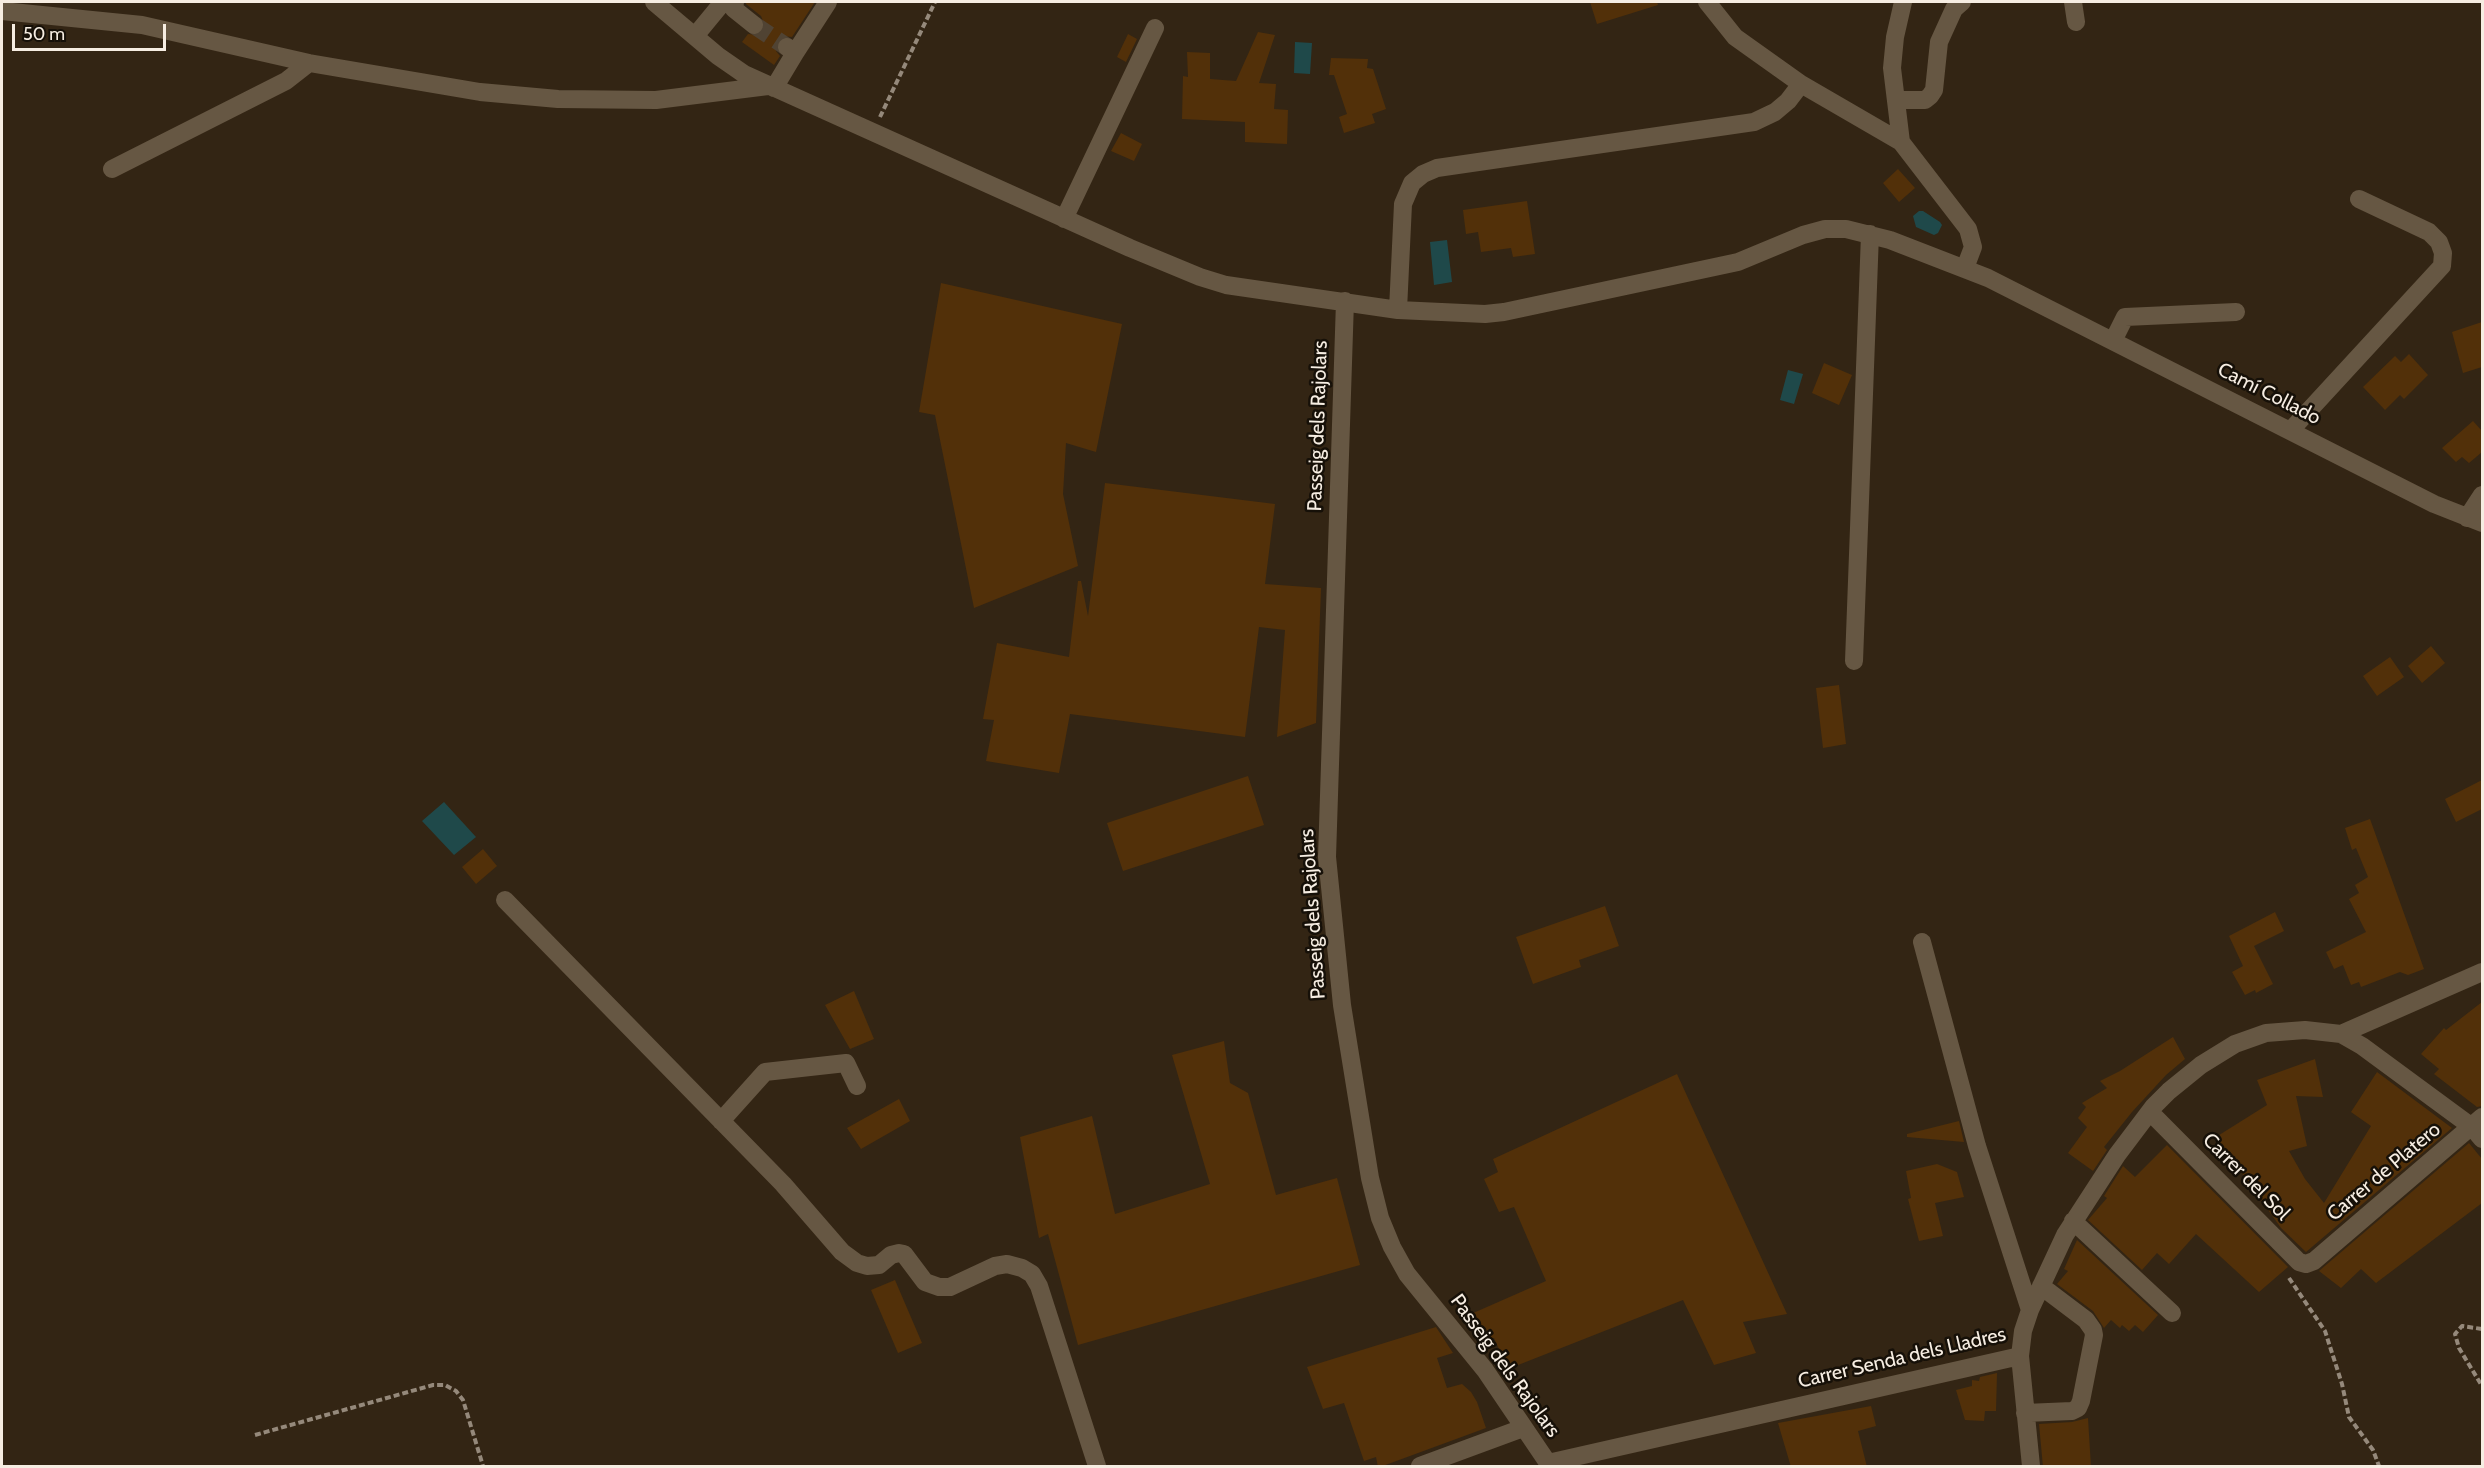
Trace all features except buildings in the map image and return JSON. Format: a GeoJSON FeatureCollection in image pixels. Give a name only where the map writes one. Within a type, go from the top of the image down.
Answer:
{"type":"FeatureCollection","features":[{"type":"Feature","properties":{"kind":"street","name":"Camí Collado"},"geometry":{"type":"LineString","coordinates":[[654,2],[744,74],[1065,219],[1200,277],[1226,285],[1398,310],[1461,315],[1504,312],[1738,262],[1803,235],[1825,229],[1846,229],[1870,234],[1965,268],[2291,430],[2434,504],[2475,521]]}},
{"type":"Feature","properties":{"kind":"street"},"geometry":{"type":"LineString","coordinates":[[694,36],[723,2]]}},
{"type":"Feature","properties":{"kind":"street"},"geometry":{"type":"LineString","coordinates":[[735,2],[734,9],[754,25]]}},
{"type":"Feature","properties":{"kind":"street"},"geometry":{"type":"LineString","coordinates":[[2,11],[142,25],[309,63],[480,92],[558,99],[656,100],[771,87],[791,50],[828,2]]}},
{"type":"Feature","properties":{"kind":"street"},"geometry":{"type":"LineString","coordinates":[[1707,2],[1735,37],[1801,84],[1901,142],[1968,229],[1973,247],[1965,268]]}},
{"type":"Feature","properties":{"kind":"street"},"geometry":{"type":"LineString","coordinates":[[1901,142],[1893,55],[1904,2]]}},
{"type":"Feature","properties":{"kind":"street"},"geometry":{"type":"LineString","coordinates":[[1896,100],[1924,100],[1930,96],[1934,90],[1939,42],[1954,9],[1962,2]]}},
{"type":"Feature","properties":{"kind":"street"},"geometry":{"type":"LineString","coordinates":[[2073,2],[2076,22]]}},
{"type":"Feature","properties":{"kind":"street"},"geometry":{"type":"LineString","coordinates":[[1065,219],[1155,28]]}},
{"type":"Feature","properties":{"kind":"street"},"geometry":{"type":"LineString","coordinates":[[112,169],[286,81],[309,63]]}},
{"type":"Feature","properties":{"kind":"street"},"geometry":{"type":"LineString","coordinates":[[1398,310],[1403,204],[1412,183],[1423,174],[1437,168],[1754,122],[1774,112],[1788,101],[1801,84]]}},
{"type":"Feature","properties":{"kind":"street"},"geometry":{"type":"LineString","coordinates":[[2291,430],[2442,266],[2443,253],[2439,242],[2429,232],[2359,199]]}},
{"type":"Feature","properties":{"kind":"street"},"geometry":{"type":"LineString","coordinates":[[1854,661],[1870,234]]}},
{"type":"Feature","properties":{"kind":"street","name":"Passeig dels Rajolars"},"geometry":{"type":"LineString","coordinates":[[1345,301],[1327,857],[1347,1040],[1370,1178],[1380,1218],[1407,1274],[1485,1370],[1549,1465]]}},
{"type":"Feature","properties":{"kind":"street"},"geometry":{"type":"LineString","coordinates":[[2113,341],[2125,317],[2236,312]]}},
{"type":"Feature","properties":{"kind":"street"},"geometry":{"type":"LineString","coordinates":[[2475,521],[2482,495]]}},
{"type":"Feature","properties":{"kind":"street"},"geometry":{"type":"LineString","coordinates":[[505,900],[783,1184],[842,1252],[857,1263],[867,1266],[879,1265],[891,1255],[899,1252],[904,1254],[925,1282],[939,1287],[950,1287],[995,1266],[1008,1264],[1032,1274],[1039,1286],[1097,1467]]}},
{"type":"Feature","properties":{"kind":"street"},"geometry":{"type":"LineString","coordinates":[[1922,942],[1977,1146],[2031,1310]]}},
{"type":"Feature","properties":{"kind":"street"},"geometry":{"type":"LineString","coordinates":[[2341,1034],[2482,972]]}},
{"type":"Feature","properties":{"kind":"street","name":"Carrer Senda dels Lladres"},"geometry":{"type":"LineString","coordinates":[[1549,1465],[2020,1356],[2024,1331],[2031,1310],[2073,1221],[2150,1112],[2169,1091],[2219,1053],[2249,1038],[2266,1033],[2305,1030],[2341,1034]]}},
{"type":"Feature","properties":{"kind":"street"},"geometry":{"type":"LineString","coordinates":[[2341,1034],[2362,1046],[2479,1128]]}},
{"type":"Feature","properties":{"kind":"street"},"geometry":{"type":"LineString","coordinates":[[721,1120],[765,1072],[846,1063],[857,1086]]}},
{"type":"Feature","properties":{"kind":"street","name":"Carrer del Sol"},"geometry":{"type":"LineString","coordinates":[[2150,1112],[2307,1262]]}},
{"type":"Feature","properties":{"kind":"street","name":"Carrer de Platero"},"geometry":{"type":"LineString","coordinates":[[2307,1262],[2479,1128]]}},
{"type":"Feature","properties":{"kind":"street"},"geometry":{"type":"LineString","coordinates":[[2073,1221],[2172,1313]]}},
{"type":"Feature","properties":{"kind":"street"},"geometry":{"type":"LineString","coordinates":[[2025,1413],[2072,1412],[2078,1408],[2094,1335],[2086,1320],[2041,1286]]}},
{"type":"Feature","properties":{"kind":"street"},"geometry":{"type":"LineString","coordinates":[[2020,1356],[2031,1467]]}},
{"type":"Feature","properties":{"kind":"street"},"geometry":{"type":"LineString","coordinates":[[1420,1467],[1523,1428]]}},
{"type":"Feature","properties":{"kind":"path"},"geometry":{"type":"LineString","coordinates":[[873,134],[934,2]]}},
{"type":"Feature","properties":{"kind":"path"},"geometry":{"type":"LineString","coordinates":[[2307,1262],[2289,1278],[2325,1331],[2342,1384],[2349,1417],[2373,1450],[2379,1467]]}},
{"type":"Feature","properties":{"kind":"path"},"geometry":{"type":"LineString","coordinates":[[2482,1329],[2462,1326],[2456,1334],[2459,1348],[2482,1386]]}},
{"type":"Feature","properties":{"kind":"path"},"geometry":{"type":"LineString","coordinates":[[255,1434],[433,1385],[445,1385],[456,1391],[463,1400],[483,1467]]}},
{"type":"Feature","properties":{"kind":"water"},"geometry":{"type":"Polygon","coordinates":[[[1295,42],[1312,43],[1310,74],[1294,73],[1295,42]]]}},
{"type":"Feature","properties":{"kind":"water"},"geometry":{"type":"Polygon","coordinates":[[[1923,211],[1940,222],[1942,225],[1938,233],[1934,235],[1916,227],[1913,216],[1923,211]]]}},
{"type":"Feature","properties":{"kind":"water"},"geometry":{"type":"Polygon","coordinates":[[[1447,240],[1452,282],[1434,285],[1430,242],[1447,240]]]}},
{"type":"Feature","properties":{"kind":"water"},"geometry":{"type":"Polygon","coordinates":[[[1788,370],[1803,374],[1794,404],[1780,400],[1788,370]]]}},
{"type":"Feature","properties":{"kind":"water"},"geometry":{"type":"Polygon","coordinates":[[[444,802],[476,837],[454,855],[422,821],[444,802]]]}},
{"type":"Feature","properties":{"kind":"tunnel"},"geometry":{"type":"LineString","coordinates":[[754,25],[787,47]]}}]}
